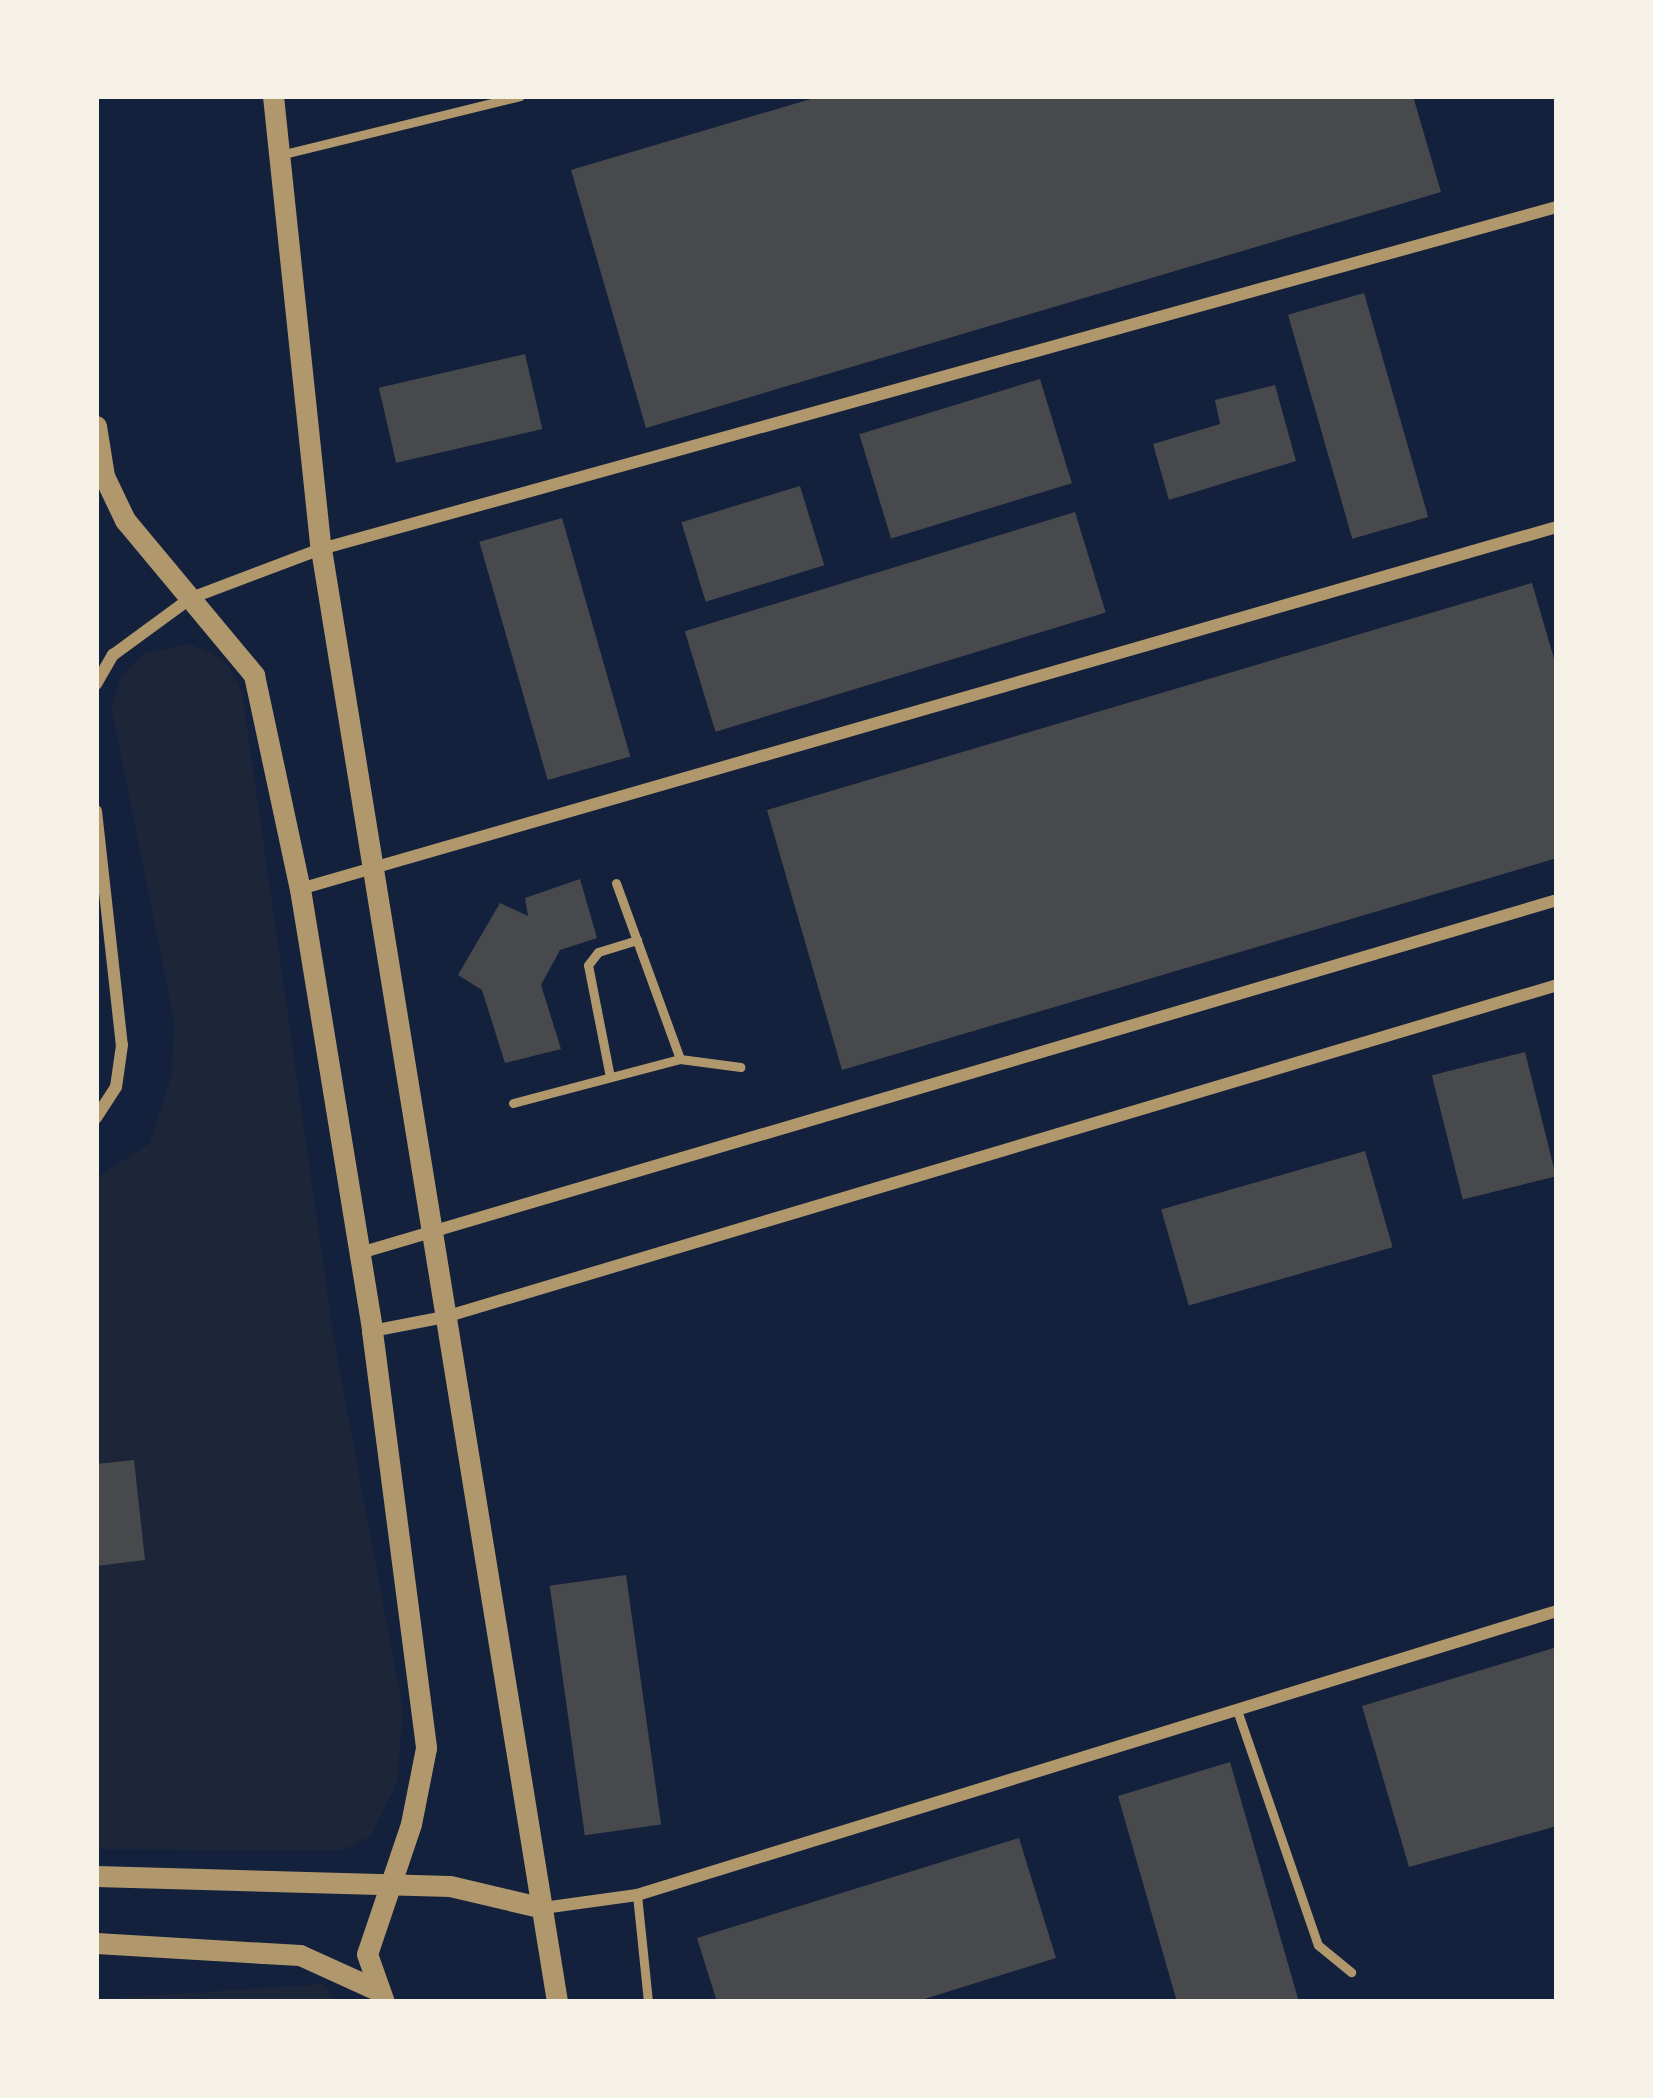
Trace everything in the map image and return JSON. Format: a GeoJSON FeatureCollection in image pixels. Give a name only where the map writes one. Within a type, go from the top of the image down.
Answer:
{"type":"FeatureCollection","features":[{"type":"Feature","properties":{"kind":"street"},"geometry":{"type":"LineString","coordinates":[[273,96],[321,549],[437,1232],[446,1317],[557,2002]]}},
{"type":"Feature","properties":{"kind":"street"},"geometry":{"type":"LineString","coordinates":[[96,684],[112,656],[190,598],[321,549],[1557,207]]}},
{"type":"Feature","properties":{"kind":"street"},"geometry":{"type":"LineString","coordinates":[[96,426],[104,476],[125,520],[254,675],[300,889],[372,1331],[426,1748],[411,1824],[386,1886],[367,1954],[379,1995]]}},
{"type":"Feature","properties":{"kind":"street"},"geometry":{"type":"LineString","coordinates":[[300,889],[1557,527]]}},
{"type":"Feature","properties":{"kind":"street"},"geometry":{"type":"LineString","coordinates":[[96,812],[122,1045],[116,1087],[96,1118]]}},
{"type":"Feature","properties":{"kind":"street"},"geometry":{"type":"LineString","coordinates":[[359,1252],[1557,900]]}},
{"type":"Feature","properties":{"kind":"street"},"geometry":{"type":"LineString","coordinates":[[372,1331],[446,1317],[1557,985]]}},
{"type":"Feature","properties":{"kind":"street"},"geometry":{"type":"LineString","coordinates":[[96,1876],[450,1886],[543,1908],[637,1894],[1238,1713],[1557,1611]]}},
{"type":"Feature","properties":{"kind":"street"},"geometry":{"type":"LineString","coordinates":[[96,1943],[300,1955],[379,1995]]}},
{"type":"Feature","properties":{"kind":"lane"},"geometry":{"type":"LineString","coordinates":[[280,155],[520,96]]}},
{"type":"Feature","properties":{"kind":"lane"},"geometry":{"type":"LineString","coordinates":[[616,883],[680,1058]]}},
{"type":"Feature","properties":{"kind":"lane"},"geometry":{"type":"LineString","coordinates":[[610,1077],[588,964],[598,952],[637,940]]}},
{"type":"Feature","properties":{"kind":"lane"},"geometry":{"type":"LineString","coordinates":[[513,1103],[680,1058],[740,1067]]}},
{"type":"Feature","properties":{"kind":"lane"},"geometry":{"type":"LineString","coordinates":[[1238,1713],[1308,1923],[1333,1964],[1351,1972]]}},
{"type":"Feature","properties":{"kind":"lane"},"geometry":{"type":"LineString","coordinates":[[637,1894],[648,2002]]}},
{"type":"Feature","properties":{"kind":"shaded area"},"geometry":{"type":"Polygon","coordinates":[[[190,644],[225,660],[242,692],[334,1340],[403,1710],[397,1782],[371,1836],[343,1850],[96,1849],[96,1178],[150,1143],[172,1074],[174,1021],[111,706],[122,676],[145,653],[190,644]]]}},
{"type":"Feature","properties":{"kind":"shaded area"},"geometry":{"type":"Polygon","coordinates":[[[324,1984],[337,2002],[96,2002],[96,1999],[324,1984]]]}},
{"type":"Feature","properties":{"kind":"building"},"geometry":{"type":"Polygon","coordinates":[[[821,96],[1413,96],[1441,192],[646,428],[571,170],[821,96]]]}},
{"type":"Feature","properties":{"kind":"building"},"geometry":{"type":"Polygon","coordinates":[[[1364,293],[1428,517],[1352,539],[1288,315],[1364,293]]]}},
{"type":"Feature","properties":{"kind":"building"},"geometry":{"type":"Polygon","coordinates":[[[525,354],[542,429],[396,463],[379,388],[525,354]]]}},
{"type":"Feature","properties":{"kind":"building"},"geometry":{"type":"Polygon","coordinates":[[[1040,379],[1072,483],[891,538],[859,434],[1040,379]]]}},
{"type":"Feature","properties":{"kind":"building"},"geometry":{"type":"Polygon","coordinates":[[[1275,385],[1296,461],[1169,500],[1153,444],[1220,424],[1215,400],[1275,385]]]}},
{"type":"Feature","properties":{"kind":"building"},"geometry":{"type":"Polygon","coordinates":[[[800,486],[824,565],[706,602],[681,522],[800,486]]]}},
{"type":"Feature","properties":{"kind":"building"},"geometry":{"type":"Polygon","coordinates":[[[1075,512],[1106,612],[716,732],[685,631],[1075,512]]]}},
{"type":"Feature","properties":{"kind":"building"},"geometry":{"type":"Polygon","coordinates":[[[562,518],[630,756],[548,780],[479,542],[562,518]]]}},
{"type":"Feature","properties":{"kind":"building"},"geometry":{"type":"Polygon","coordinates":[[[1532,583],[1557,669],[1557,858],[842,1070],[767,810],[1532,583]]]}},
{"type":"Feature","properties":{"kind":"building"},"geometry":{"type":"Polygon","coordinates":[[[580,879],[597,938],[560,950],[541,985],[561,1049],[505,1063],[482,990],[458,975],[500,903],[528,916],[525,898],[580,879]]]}},
{"type":"Feature","properties":{"kind":"building"},"geometry":{"type":"Polygon","coordinates":[[[1525,1052],[1556,1176],[1463,1199],[1432,1075],[1525,1052]]]}},
{"type":"Feature","properties":{"kind":"building"},"geometry":{"type":"Polygon","coordinates":[[[1365,1151],[1393,1247],[1189,1306],[1161,1209],[1365,1151]]]}},
{"type":"Feature","properties":{"kind":"building"},"geometry":{"type":"Polygon","coordinates":[[[134,1460],[145,1560],[96,1566],[96,1464],[134,1460]]]}},
{"type":"Feature","properties":{"kind":"building"},"geometry":{"type":"Polygon","coordinates":[[[626,1575],[661,1825],[585,1835],[550,1586],[626,1575]]]}},
{"type":"Feature","properties":{"kind":"building"},"geometry":{"type":"Polygon","coordinates":[[[1557,1647],[1557,1826],[1409,1867],[1362,1706],[1557,1647]]]}},
{"type":"Feature","properties":{"kind":"building"},"geometry":{"type":"Polygon","coordinates":[[[1230,1762],[1299,2002],[1177,2002],[1118,1796],[1230,1762]]]}},
{"type":"Feature","properties":{"kind":"building"},"geometry":{"type":"Polygon","coordinates":[[[1019,1838],[1056,1958],[915,2002],[717,2002],[697,1938],[1019,1838]]]}}]}
